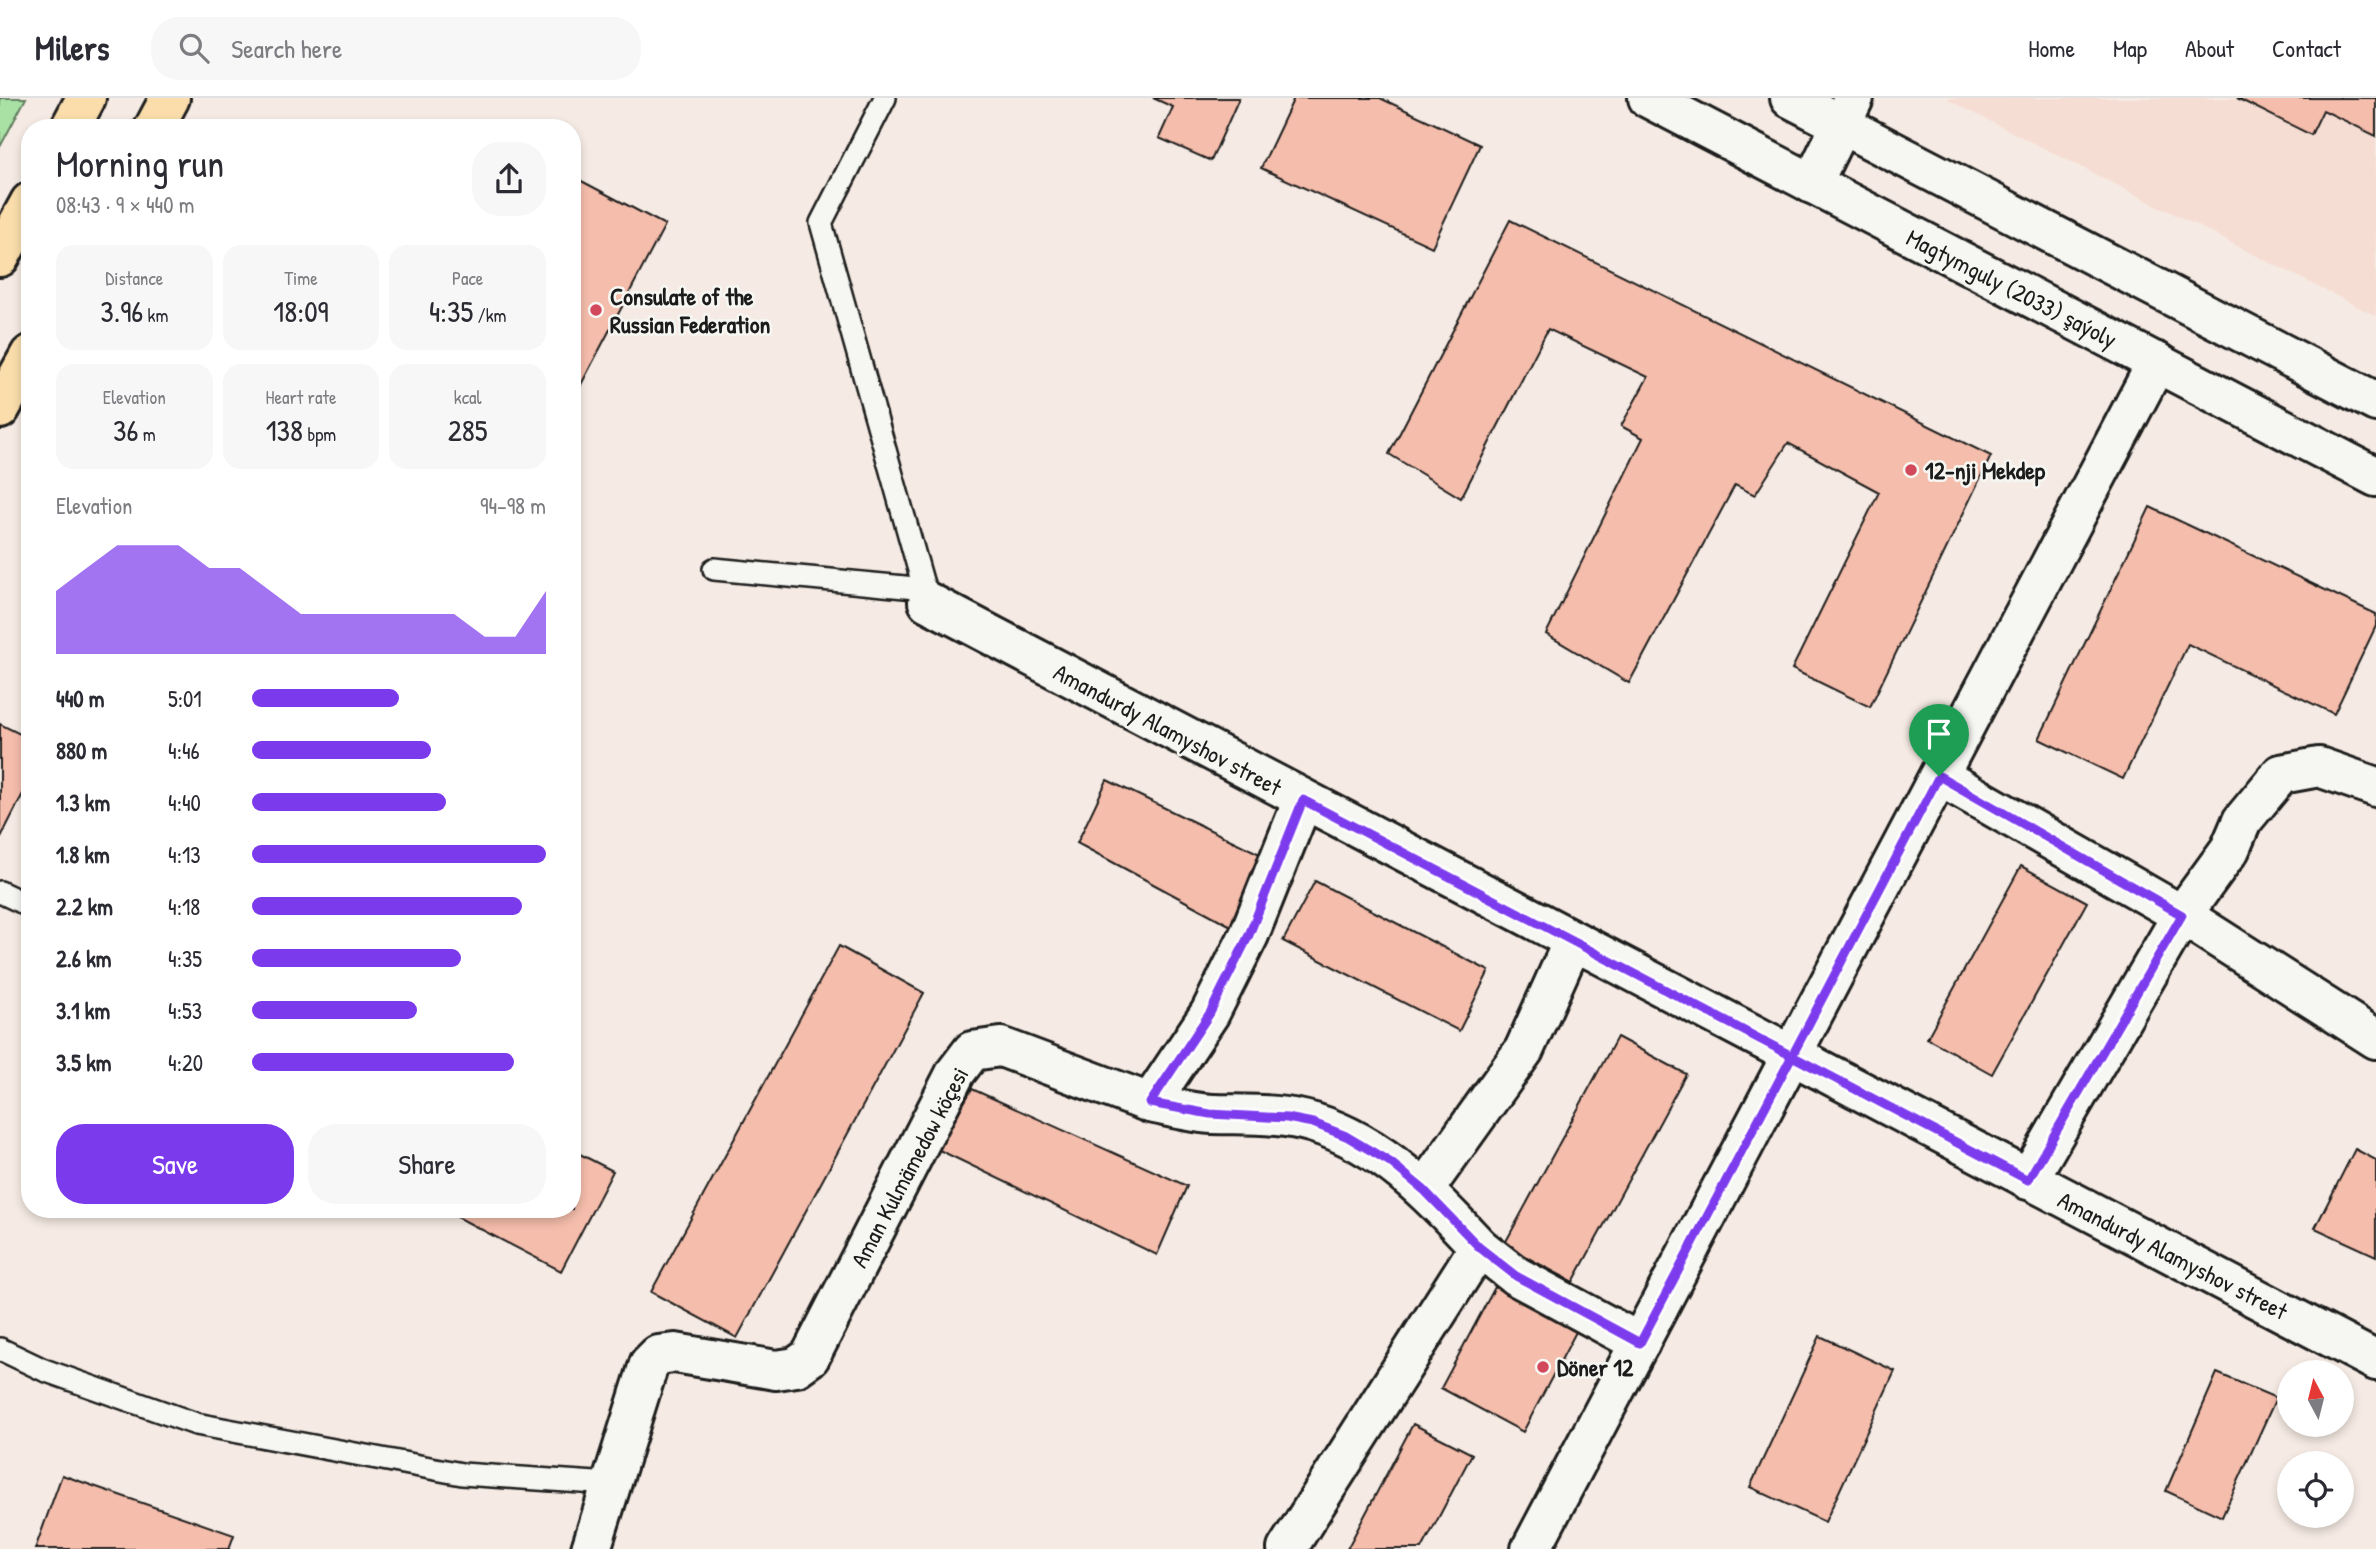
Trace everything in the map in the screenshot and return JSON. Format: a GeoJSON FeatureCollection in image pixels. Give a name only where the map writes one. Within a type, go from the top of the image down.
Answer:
{"type":"FeatureCollection","features":[{"type":"Feature","properties":{"kind":"main road"},"geometry":{"type":"LineString","coordinates":[[75,119],[86,98]]}},
{"type":"Feature","properties":{"kind":"main road"},"geometry":{"type":"LineString","coordinates":[[159,119],[170,98]]}},
{"type":"Feature","properties":{"kind":"main road"},"geometry":{"type":"LineString","coordinates":[[0,257],[21,218]]}},
{"type":"Feature","properties":{"kind":"main road"},"geometry":{"type":"LineString","coordinates":[[0,410],[21,372]]}},
{"type":"Feature","properties":{"kind":"street","name":"Magtymguly (2033) şaýoly"},"geometry":{"type":"LineString","coordinates":[[1648,98],[2376,477]]}},
{"type":"Feature","properties":{"kind":"street"},"geometry":{"type":"LineString","coordinates":[[1790,98],[1847,111],[2376,402]]}},
{"type":"Feature","properties":{"kind":"street"},"geometry":{"type":"LineString","coordinates":[[1812,184],[1847,111]]}},
{"type":"Feature","properties":{"kind":"street"},"geometry":{"type":"LineString","coordinates":[[1531,1549],[2157,362]]}},
{"type":"Feature","properties":{"kind":"street","name":"Amandurdy Alamyshov street"},"geometry":{"type":"LineString","coordinates":[[927,596],[1303,800],[2376,1361]]}},
{"type":"Feature","properties":{"kind":"street"},"geometry":{"type":"LineString","coordinates":[[2028,1180],[2182,915],[2230,849],[2242,821],[2281,774],[2319,767],[2376,787]]}},
{"type":"Feature","properties":{"kind":"street"},"geometry":{"type":"LineString","coordinates":[[1939,776],[2182,915],[2376,1039]]}},
{"type":"Feature","properties":{"kind":"street"},"geometry":{"type":"LineString","coordinates":[[1303,800],[1249,935],[1210,1013],[1150,1103],[1210,1114],[1287,1118],[1313,1123],[1346,1136],[1390,1162],[1424,1190],[1479,1247],[1516,1276],[1640,1343]]}},
{"type":"Feature","properties":{"kind":"street"},"geometry":{"type":"LineString","coordinates":[[1424,1190],[1524,1050],[1573,942]]}},
{"type":"Feature","properties":{"kind":"street","name":"Aman Kulmämedow köçesi"},"geometry":{"type":"LineString","coordinates":[[591,1549],[649,1364],[658,1355],[675,1353],[776,1370],[796,1367],[810,1357],[956,1072],[972,1051],[1001,1047],[1150,1103]]}},
{"type":"Feature","properties":{"kind":"street"},"geometry":{"type":"LineString","coordinates":[[1287,1549],[1479,1247]]}},
{"type":"Feature","properties":{"kind":"lane"},"geometry":{"type":"LineString","coordinates":[[714,569],[927,596],[821,223],[885,98]]}},
{"type":"Feature","properties":{"kind":"lane"},"geometry":{"type":"LineString","coordinates":[[0,892],[21,902]]}},
{"type":"Feature","properties":{"kind":"lane"},"geometry":{"type":"LineString","coordinates":[[0,1349],[44,1370],[196,1424],[462,1474],[611,1484]]}},
{"type":"Feature","properties":{"kind":"shaded area"},"geometry":{"type":"Polygon","coordinates":[[[2376,98],[2376,316],[1948,100],[2376,98]]]}},
{"type":"Feature","properties":{"kind":"green space"},"geometry":{"type":"Polygon","coordinates":[[[0,98],[26,98],[0,147],[0,98]]]}},
{"type":"Feature","properties":{"kind":"building"},"geometry":{"type":"Polygon","coordinates":[[[1153,98],[1239,98],[1211,161],[1159,138],[1173,107],[1153,98]]]}},
{"type":"Feature","properties":{"kind":"building"},"geometry":{"type":"Polygon","coordinates":[[[1294,98],[1380,98],[1480,145],[1432,247],[1261,168],[1294,98]]]}},
{"type":"Feature","properties":{"kind":"building"},"geometry":{"type":"Polygon","coordinates":[[[2237,98],[2376,98],[2376,136],[2323,110],[2311,135],[2237,98]]]}},
{"type":"Feature","properties":{"kind":"building","name":"Consulate of the Russian Federation"},"geometry":{"type":"Polygon","coordinates":[[[581,181],[665,225],[581,385],[581,181]]]}},
{"type":"Feature","properties":{"kind":"building","name":"12-nji Mekdep"},"geometry":{"type":"Polygon","coordinates":[[[1510,220],[1991,456],[1870,707],[1792,669],[1879,492],[1788,443],[1755,495],[1735,485],[1629,683],[1546,634],[1643,438],[1621,426],[1648,377],[1548,329],[1461,498],[1389,454],[1510,220]]]}},
{"type":"Feature","properties":{"kind":"building"},"geometry":{"type":"Polygon","coordinates":[[[2150,507],[2376,614],[2376,626],[2334,714],[2188,644],[2123,779],[2039,739],[2150,507]]]}},
{"type":"Feature","properties":{"kind":"building"},"geometry":{"type":"Polygon","coordinates":[[[0,724],[20,734],[21,732],[21,798],[0,839],[0,724]]]}},
{"type":"Feature","properties":{"kind":"building"},"geometry":{"type":"Polygon","coordinates":[[[1107,780],[1264,856],[1233,927],[1077,843],[1107,780]]]}},
{"type":"Feature","properties":{"kind":"building"},"geometry":{"type":"Polygon","coordinates":[[[2021,866],[2087,902],[1992,1074],[1927,1038],[2021,866]]]}},
{"type":"Feature","properties":{"kind":"building"},"geometry":{"type":"Polygon","coordinates":[[[1315,881],[1489,971],[1459,1031],[1283,941],[1315,881]]]}},
{"type":"Feature","properties":{"kind":"building"},"geometry":{"type":"Polygon","coordinates":[[[839,946],[924,993],[737,1338],[651,1292],[839,946]]]}},
{"type":"Feature","properties":{"kind":"building"},"geometry":{"type":"Polygon","coordinates":[[[1617,1037],[1686,1074],[1573,1282],[1504,1245],[1617,1037]]]}},
{"type":"Feature","properties":{"kind":"building"},"geometry":{"type":"Polygon","coordinates":[[[972,1089],[1187,1186],[1157,1255],[937,1149],[972,1089]]]}},
{"type":"Feature","properties":{"kind":"building"},"geometry":{"type":"Polygon","coordinates":[[[2355,1149],[2376,1160],[2376,1256],[2315,1228],[2355,1149]]]}},
{"type":"Feature","properties":{"kind":"building"},"geometry":{"type":"Polygon","coordinates":[[[581,1155],[613,1171],[561,1271],[459,1218],[581,1218],[581,1155]]]}},
{"type":"Feature","properties":{"kind":"building"},"geometry":{"type":"Polygon","coordinates":[[[1495,1287],[1577,1330],[1523,1432],[1441,1388],[1495,1287]]]}},
{"type":"Feature","properties":{"kind":"building"},"geometry":{"type":"Polygon","coordinates":[[[1820,1336],[1895,1371],[1825,1522],[1750,1487],[1820,1336]]]}},
{"type":"Feature","properties":{"kind":"building"},"geometry":{"type":"Polygon","coordinates":[[[2217,1373],[2276,1398],[2222,1517],[2166,1491],[2217,1373]]]}},
{"type":"Feature","properties":{"kind":"building"},"geometry":{"type":"Polygon","coordinates":[[[1413,1424],[1472,1454],[1422,1549],[1347,1549],[1413,1424]]]}},
{"type":"Feature","properties":{"kind":"building"},"geometry":{"type":"Polygon","coordinates":[[[62,1475],[234,1535],[229,1549],[35,1549],[62,1475]]]}},
{"type":"Feature","properties":{"kind":"place","name":"Consulate of the Russian Federation"},"geometry":{"type":"Point","coordinates":[596,310]}},
{"type":"Feature","properties":{"kind":"place","name":"12-nji Mekdep"},"geometry":{"type":"Point","coordinates":[1911,470]}},
{"type":"Feature","properties":{"kind":"place","name":"Döner 12"},"geometry":{"type":"Point","coordinates":[1543,1367]}},
{"type":"Feature","properties":{"kind":"route"},"geometry":{"type":"LineString","coordinates":[[1939,776],[1792,1056],[1303,800],[1249,935],[1210,1013],[1180,1062],[1150,1103],[1210,1114],[1287,1118],[1313,1123],[1346,1136],[1390,1162],[1424,1190],[1479,1247],[1516,1276],[1640,1343],[1792,1056],[2028,1180],[2182,915],[2153,895],[1939,776]]}}]}
